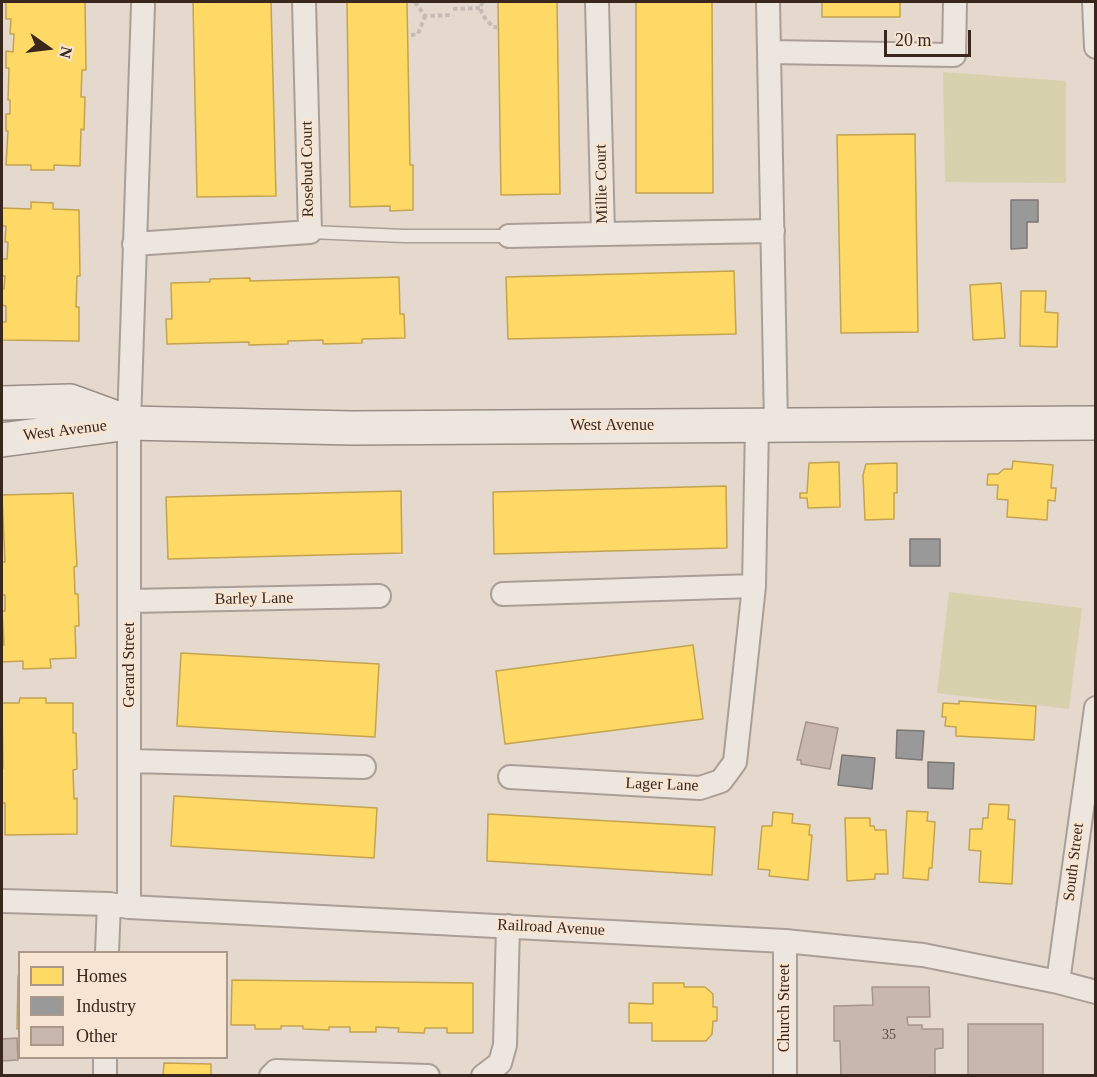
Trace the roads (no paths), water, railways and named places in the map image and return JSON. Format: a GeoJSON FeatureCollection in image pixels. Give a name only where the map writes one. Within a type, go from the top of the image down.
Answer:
{"type":"FeatureCollection","features":[{"type":"Feature","properties":{"kind":"main road","name":"West Avenue"},"geometry":{"type":"LineString","coordinates":[[2,403],[70,401],[129,423]]}},
{"type":"Feature","properties":{"kind":"main road","name":"West Avenue"},"geometry":{"type":"LineString","coordinates":[[2,440],[129,423],[352,428],[1095,423]]}},
{"type":"Feature","properties":{"kind":"street","name":"Rosebud Court"},"geometry":{"type":"LineString","coordinates":[[134,244],[310,232],[304,2]]}},
{"type":"Feature","properties":{"kind":"street","name":"Millie Court"},"geometry":{"type":"LineString","coordinates":[[597,2],[603,234],[773,231]]}},
{"type":"Feature","properties":{"kind":"street"},"geometry":{"type":"LineString","coordinates":[[767,425],[773,231],[768,2]]}},
{"type":"Feature","properties":{"kind":"street"},"geometry":{"type":"LineString","coordinates":[[769,52],[954,55],[955,2]]}},
{"type":"Feature","properties":{"kind":"street"},"geometry":{"type":"LineString","coordinates":[[1094,2],[1095,47]]}},
{"type":"Feature","properties":{"kind":"street"},"geometry":{"type":"LineString","coordinates":[[129,423],[143,5]]}},
{"type":"Feature","properties":{"kind":"street"},"geometry":{"type":"LineString","coordinates":[[509,236],[603,234]]}},
{"type":"Feature","properties":{"kind":"street","name":"Gerard Street"},"geometry":{"type":"LineString","coordinates":[[108,951],[119,905],[130,761],[129,423]]}},
{"type":"Feature","properties":{"kind":"street","name":"Lager Lane"},"geometry":{"type":"LineString","coordinates":[[510,777],[700,788],[721,781],[735,762],[754,586],[767,425]]}},
{"type":"Feature","properties":{"kind":"street"},"geometry":{"type":"LineString","coordinates":[[503,594],[754,586]]}},
{"type":"Feature","properties":{"kind":"street","name":"Barley Lane"},"geometry":{"type":"LineString","coordinates":[[130,601],[379,596]]}},
{"type":"Feature","properties":{"kind":"street","name":"South Street"},"geometry":{"type":"LineString","coordinates":[[1058,982],[1091,770],[1095,708]]}},
{"type":"Feature","properties":{"kind":"street"},"geometry":{"type":"LineString","coordinates":[[130,761],[364,767]]}},
{"type":"Feature","properties":{"kind":"street","name":"Railroad Avenue"},"geometry":{"type":"LineString","coordinates":[[2,901],[119,905],[784,941],[922,955],[1058,982],[1095,992]]}},
{"type":"Feature","properties":{"kind":"street"},"geometry":{"type":"LineString","coordinates":[[483,1076],[500,1063],[505,1045],[508,926]]}},
{"type":"Feature","properties":{"kind":"street","name":"Church Street"},"geometry":{"type":"LineString","coordinates":[[784,941],[784,1076]]}},
{"type":"Feature","properties":{"kind":"street"},"geometry":{"type":"LineString","coordinates":[[105,1059],[105,1076]]}},
{"type":"Feature","properties":{"kind":"street"},"geometry":{"type":"LineString","coordinates":[[271,1076],[276,1071],[428,1076]]}},
{"type":"Feature","properties":{"kind":"lane"},"geometry":{"type":"LineString","coordinates":[[310,232],[404,236],[509,236]]}}]}
